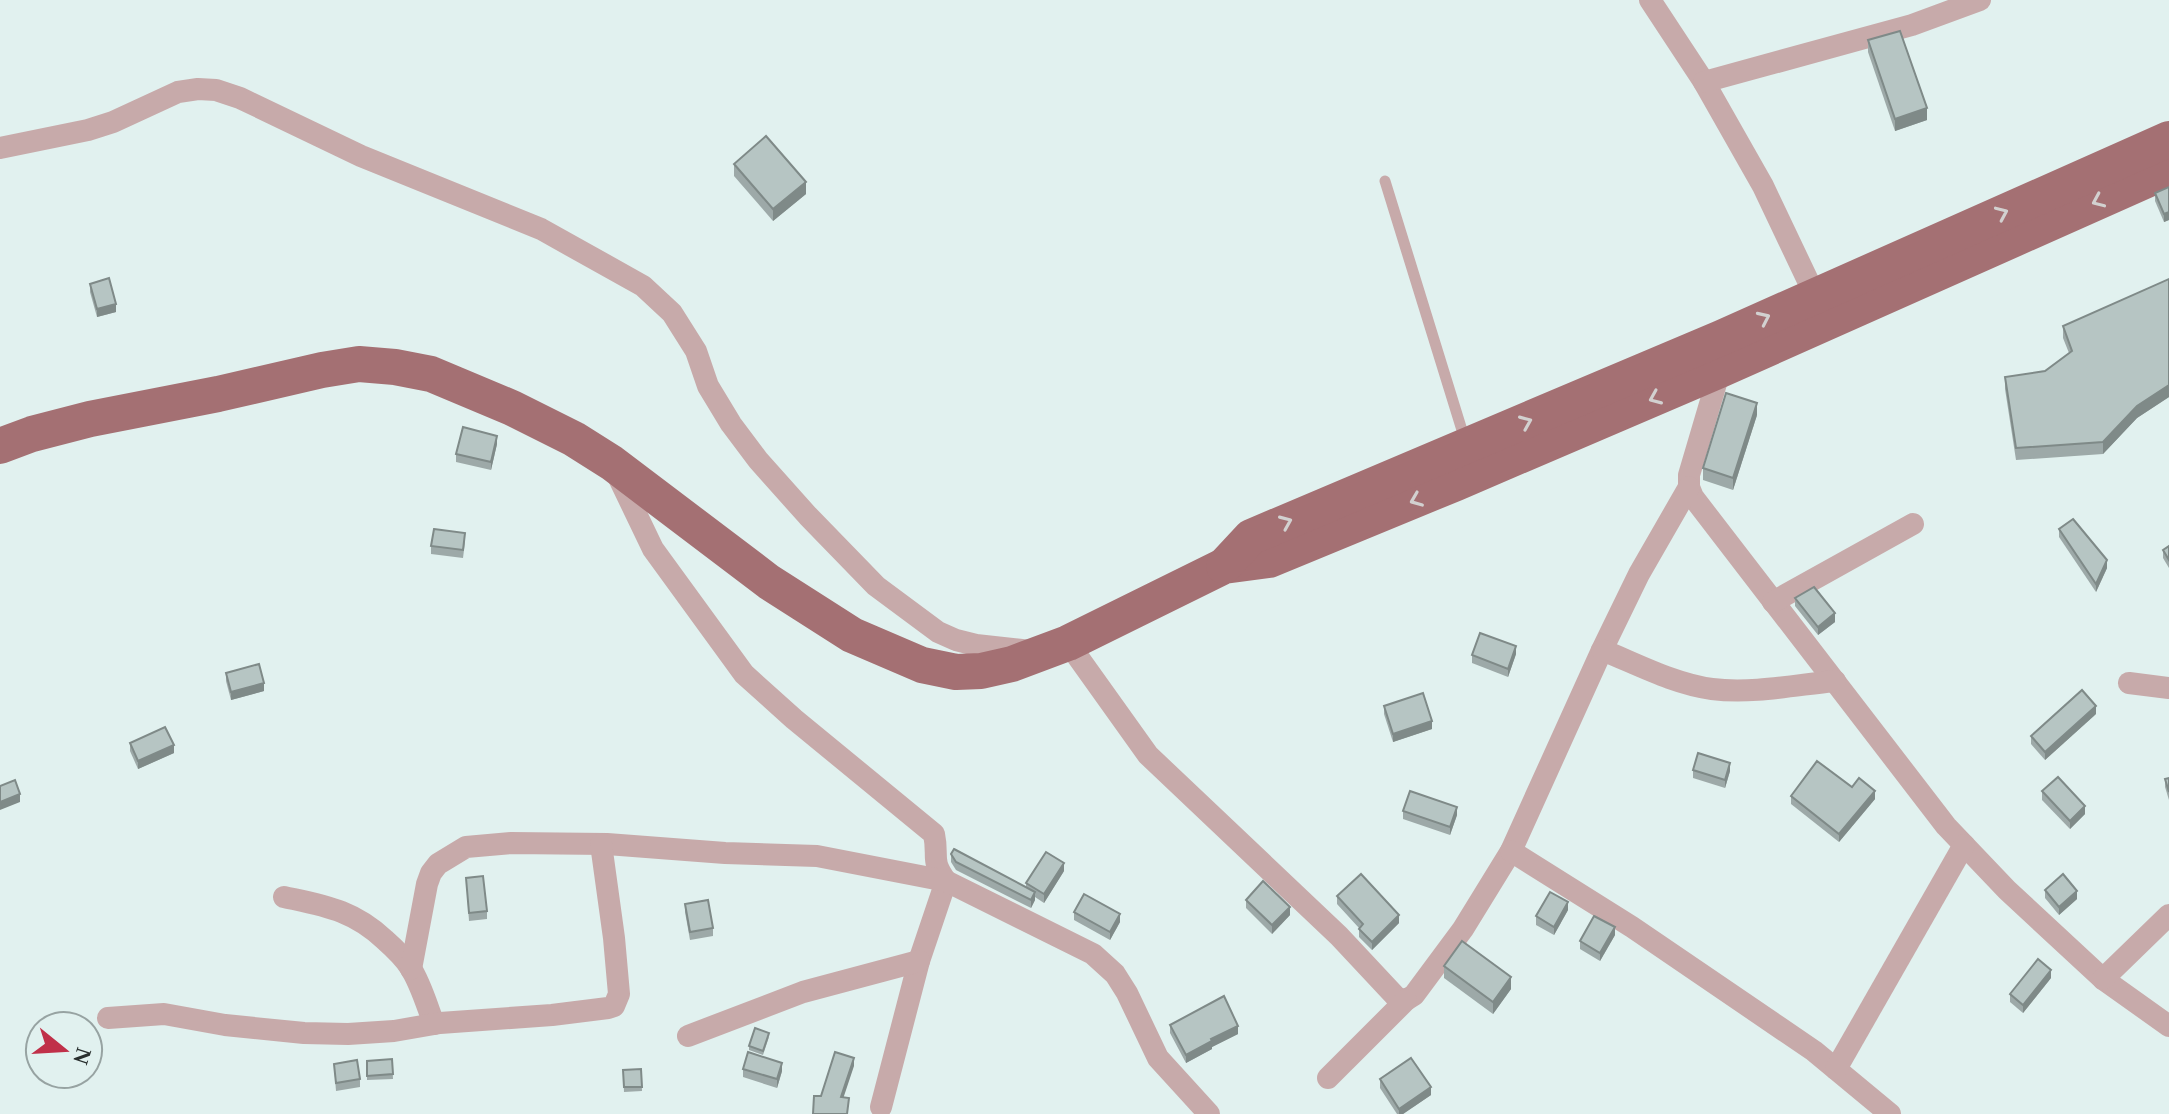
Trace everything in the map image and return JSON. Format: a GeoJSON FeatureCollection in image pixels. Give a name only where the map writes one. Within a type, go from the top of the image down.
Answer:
{"type":"FeatureCollection","features":[{"type":"Feature","properties":{"kind":"main road"},"geometry":{"type":"LineString","coordinates":[[0,446],[90,419],[322,370],[359,364],[419,372],[466,387],[574,439],[612,463],[769,582],[852,635],[922,665],[956,672],[981,671],[1056,648],[1224,566],[1269,560],[1720,370],[1821,309],[2169,139]]}},
{"type":"Feature","properties":{"kind":"main road"},"geometry":{"type":"LineString","coordinates":[[1224,566],[1251,537],[1707,344],[1821,309],[2169,170]]}},
{"type":"Feature","properties":{"kind":"street"},"geometry":{"type":"LineString","coordinates":[[1650,0],[1704,82],[1763,186],[1821,309]]}},
{"type":"Feature","properties":{"kind":"street"},"geometry":{"type":"LineString","coordinates":[[1704,82],[1912,25],[1980,0]]}},
{"type":"Feature","properties":{"kind":"street"},"geometry":{"type":"LineString","coordinates":[[0,148],[88,130],[178,92],[216,90],[240,98],[361,156],[541,229],[643,286],[672,313],[696,351],[708,386],[758,460],[876,586],[938,632],[956,640],[976,645],[1056,648],[1148,755],[1339,936],[1397,998],[1406,1000]]}},
{"type":"Feature","properties":{"kind":"street"},"geometry":{"type":"LineString","coordinates":[[1720,370],[1689,475],[1693,497],[1946,826],[2007,890],[2103,979],[2169,1026]]}},
{"type":"Feature","properties":{"kind":"street"},"geometry":{"type":"LineString","coordinates":[[612,463],[653,549],[744,674],[934,834],[935,866],[946,881]]}},
{"type":"Feature","properties":{"kind":"street"},"geometry":{"type":"LineString","coordinates":[[1328,1078],[1414,995],[1463,929],[1511,851],[1639,574],[1689,487]]}},
{"type":"Feature","properties":{"kind":"street"},"geometry":{"type":"LineString","coordinates":[[1773,602],[1913,524]]}},
{"type":"Feature","properties":{"kind":"street"},"geometry":{"type":"LineString","coordinates":[[1602,650],[1682,682],[1709,689],[1753,689],[1835,681]]}},
{"type":"Feature","properties":{"kind":"street"},"geometry":{"type":"LineString","coordinates":[[2129,683],[2169,688]]}},
{"type":"Feature","properties":{"kind":"street"},"geometry":{"type":"LineString","coordinates":[[411,969],[431,873],[438,864],[466,847],[485,844],[601,844],[817,856],[946,881],[1093,954],[1115,974],[1127,993],[1158,1058],[1209,1114]]}},
{"type":"Feature","properties":{"kind":"street"},"geometry":{"type":"LineString","coordinates":[[108,1018],[164,1014],[238,1027],[348,1034],[552,1015],[614,1006],[619,994],[601,844]]}},
{"type":"Feature","properties":{"kind":"street"},"geometry":{"type":"LineString","coordinates":[[1836,1069],[1964,845]]}},
{"type":"Feature","properties":{"kind":"street"},"geometry":{"type":"LineString","coordinates":[[1511,851],[1632,927],[1814,1051],[1890,1114]]}},
{"type":"Feature","properties":{"kind":"street"},"geometry":{"type":"LineString","coordinates":[[881,1107],[919,961],[946,881]]}},
{"type":"Feature","properties":{"kind":"street"},"geometry":{"type":"LineString","coordinates":[[284,897],[334,908],[368,925],[399,953],[411,969],[434,1024]]}},
{"type":"Feature","properties":{"kind":"street"},"geometry":{"type":"LineString","coordinates":[[2103,979],[2169,915]]}},
{"type":"Feature","properties":{"kind":"street"},"geometry":{"type":"LineString","coordinates":[[688,1036],[803,992],[919,961]]}},
{"type":"Feature","properties":{"kind":"lane"},"geometry":{"type":"LineString","coordinates":[[1385,181],[1467,447]]}},
{"type":"Feature","properties":{"kind":"building"},"geometry":{"type":"Polygon","coordinates":[[[1900,31],[1927,108],[1895,119],[1868,40],[1900,31]]]}},
{"type":"Feature","properties":{"kind":"building"},"geometry":{"type":"Polygon","coordinates":[[[766,136],[806,182],[773,209],[734,164],[766,136]]]}},
{"type":"Feature","properties":{"kind":"building"},"geometry":{"type":"Polygon","coordinates":[[[2169,187],[2169,212],[2164,214],[2155,193],[2169,187]]]}},
{"type":"Feature","properties":{"kind":"building"},"geometry":{"type":"Polygon","coordinates":[[[109,278],[116,304],[97,309],[90,284],[109,278]]]}},
{"type":"Feature","properties":{"kind":"building"},"geometry":{"type":"Polygon","coordinates":[[[2169,279],[2169,385],[2137,406],[2103,442],[2016,448],[2005,377],[2045,371],[2072,351],[2063,326],[2169,279]]]}},
{"type":"Feature","properties":{"kind":"building"},"geometry":{"type":"Polygon","coordinates":[[[1726,393],[1757,403],[1733,478],[1703,468],[1726,393]]]}},
{"type":"Feature","properties":{"kind":"building"},"geometry":{"type":"Polygon","coordinates":[[[463,427],[497,436],[491,462],[456,454],[463,427]]]}},
{"type":"Feature","properties":{"kind":"building"},"geometry":{"type":"Polygon","coordinates":[[[2073,519],[2107,560],[2096,584],[2059,529],[2073,519]]]}},
{"type":"Feature","properties":{"kind":"building"},"geometry":{"type":"Polygon","coordinates":[[[434,529],[465,533],[463,550],[431,546],[434,529]]]}},
{"type":"Feature","properties":{"kind":"building"},"geometry":{"type":"Polygon","coordinates":[[[2169,546],[2169,560],[2163,550],[2169,546]]]}},
{"type":"Feature","properties":{"kind":"building"},"geometry":{"type":"Polygon","coordinates":[[[1814,587],[1835,613],[1818,627],[1795,598],[1814,587]]]}},
{"type":"Feature","properties":{"kind":"building"},"geometry":{"type":"Polygon","coordinates":[[[1480,633],[1516,646],[1508,669],[1472,655],[1480,633]]]}},
{"type":"Feature","properties":{"kind":"building"},"geometry":{"type":"Polygon","coordinates":[[[259,664],[264,683],[231,692],[226,673],[259,664]]]}},
{"type":"Feature","properties":{"kind":"building"},"geometry":{"type":"Polygon","coordinates":[[[2082,690],[2096,706],[2045,752],[2031,736],[2082,690]]]}},
{"type":"Feature","properties":{"kind":"building"},"geometry":{"type":"Polygon","coordinates":[[[1423,693],[1432,721],[1393,734],[1384,706],[1423,693]]]}},
{"type":"Feature","properties":{"kind":"building"},"geometry":{"type":"Polygon","coordinates":[[[165,727],[174,745],[138,761],[130,743],[165,727]]]}},
{"type":"Feature","properties":{"kind":"building"},"geometry":{"type":"Polygon","coordinates":[[[1698,753],[1730,763],[1725,780],[1693,770],[1698,753]]]}},
{"type":"Feature","properties":{"kind":"building"},"geometry":{"type":"Polygon","coordinates":[[[1817,761],[1852,787],[1859,778],[1875,791],[1839,834],[1791,796],[1817,761]]]}},
{"type":"Feature","properties":{"kind":"building"},"geometry":{"type":"Polygon","coordinates":[[[2058,777],[2085,806],[2070,821],[2042,791],[2058,777]]]}},
{"type":"Feature","properties":{"kind":"building"},"geometry":{"type":"Polygon","coordinates":[[[15,780],[20,794],[0,802],[0,786],[15,780]]]}},
{"type":"Feature","properties":{"kind":"building"},"geometry":{"type":"Polygon","coordinates":[[[1410,791],[1457,807],[1450,827],[1403,811],[1410,791]]]}},
{"type":"Feature","properties":{"kind":"building"},"geometry":{"type":"Polygon","coordinates":[[[954,849],[1035,892],[1031,900],[956,862],[951,854],[954,849]]]}},
{"type":"Feature","properties":{"kind":"building"},"geometry":{"type":"Polygon","coordinates":[[[1046,852],[1064,863],[1044,894],[1026,883],[1046,852]]]}},
{"type":"Feature","properties":{"kind":"building"},"geometry":{"type":"Polygon","coordinates":[[[1361,874],[1399,915],[1372,942],[1359,929],[1363,924],[1337,896],[1361,874]]]}},
{"type":"Feature","properties":{"kind":"building"},"geometry":{"type":"Polygon","coordinates":[[[2063,874],[2077,891],[2059,907],[2045,890],[2063,874]]]}},
{"type":"Feature","properties":{"kind":"building"},"geometry":{"type":"Polygon","coordinates":[[[483,876],[487,911],[469,913],[466,878],[483,876]]]}},
{"type":"Feature","properties":{"kind":"building"},"geometry":{"type":"Polygon","coordinates":[[[1263,881],[1290,907],[1272,925],[1246,900],[1263,881]]]}},
{"type":"Feature","properties":{"kind":"building"},"geometry":{"type":"Polygon","coordinates":[[[1550,892],[1568,902],[1554,927],[1536,916],[1550,892]]]}},
{"type":"Feature","properties":{"kind":"building"},"geometry":{"type":"Polygon","coordinates":[[[1084,894],[1120,914],[1110,932],[1074,912],[1084,894]]]}},
{"type":"Feature","properties":{"kind":"building"},"geometry":{"type":"Polygon","coordinates":[[[708,900],[713,928],[690,932],[685,904],[708,900]]]}},
{"type":"Feature","properties":{"kind":"building"},"geometry":{"type":"Polygon","coordinates":[[[1594,916],[1615,927],[1600,953],[1580,941],[1594,916]]]}},
{"type":"Feature","properties":{"kind":"building"},"geometry":{"type":"Polygon","coordinates":[[[1462,941],[1511,977],[1493,1002],[1444,966],[1462,941]]]}},
{"type":"Feature","properties":{"kind":"building"},"geometry":{"type":"Polygon","coordinates":[[[2038,959],[2051,970],[2023,1005],[2010,994],[2038,959]]]}},
{"type":"Feature","properties":{"kind":"building"},"geometry":{"type":"Polygon","coordinates":[[[1224,996],[1238,1026],[1186,1055],[1170,1025],[1224,996]]]}},
{"type":"Feature","properties":{"kind":"building"},"geometry":{"type":"Polygon","coordinates":[[[755,1028],[769,1033],[763,1051],[749,1046],[755,1028]]]}},
{"type":"Feature","properties":{"kind":"building"},"geometry":{"type":"Polygon","coordinates":[[[748,1052],[782,1063],[777,1079],[743,1069],[748,1052]]]}},
{"type":"Feature","properties":{"kind":"building"},"geometry":{"type":"Polygon","coordinates":[[[835,1052],[854,1058],[841,1097],[849,1098],[847,1114],[813,1114],[814,1096],[821,1096],[835,1052]]]}},
{"type":"Feature","properties":{"kind":"building"},"geometry":{"type":"Polygon","coordinates":[[[1411,1058],[1431,1087],[1399,1109],[1380,1079],[1411,1058]]]}},
{"type":"Feature","properties":{"kind":"building"},"geometry":{"type":"Polygon","coordinates":[[[392,1059],[393,1074],[367,1076],[367,1061],[392,1059]]]}},
{"type":"Feature","properties":{"kind":"building"},"geometry":{"type":"Polygon","coordinates":[[[357,1060],[360,1079],[336,1083],[334,1064],[357,1060]]]}},
{"type":"Feature","properties":{"kind":"building"},"geometry":{"type":"Polygon","coordinates":[[[641,1069],[642,1087],[624,1087],[623,1070],[641,1069]]]}}]}
